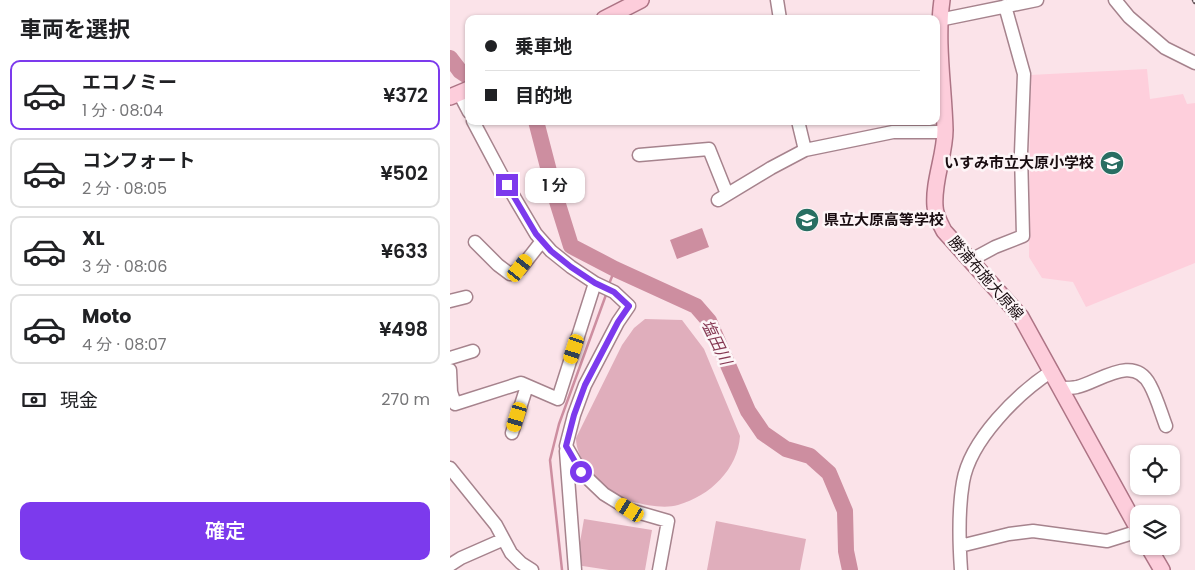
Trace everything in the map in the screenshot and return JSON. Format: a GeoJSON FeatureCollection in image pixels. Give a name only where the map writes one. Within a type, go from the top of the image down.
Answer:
{"type":"FeatureCollection","features":[{"type":"Feature","properties":{"kind":"main road","name":"勝浦布施大原線"},"geometry":{"type":"LineString","coordinates":[[939,15],[942,0]]}},
{"type":"Feature","properties":{"kind":"main road"},"geometry":{"type":"LineString","coordinates":[[611,15],[636,1]]}},
{"type":"Feature","properties":{"kind":"main road","name":"勝浦布施大原線"},"geometry":{"type":"LineString","coordinates":[[940,53],[945,132],[935,195],[935,208],[944,231],[1021,317],[1130,514]]}},
{"type":"Feature","properties":{"kind":"main road"},"geometry":{"type":"LineString","coordinates":[[1153,555],[1162,570]]}},
{"type":"Feature","properties":{"kind":"street"},"geometry":{"type":"LineString","coordinates":[[777,0],[779,15]]}},
{"type":"Feature","properties":{"kind":"street"},"geometry":{"type":"LineString","coordinates":[[940,22],[1037,0]]}},
{"type":"Feature","properties":{"kind":"street"},"geometry":{"type":"LineString","coordinates":[[1115,0],[1129,17],[1165,48],[1195,63]]}},
{"type":"Feature","properties":{"kind":"street"},"geometry":{"type":"LineString","coordinates":[[971,260],[995,247],[1024,236],[1021,153],[1024,74],[1005,6]]}},
{"type":"Feature","properties":{"kind":"street"},"geometry":{"type":"LineString","coordinates":[[475,125],[536,234],[551,251],[571,267],[604,287],[629,306],[618,322],[585,385],[574,415],[566,446],[575,570]]}},
{"type":"Feature","properties":{"kind":"street"},"geometry":{"type":"LineString","coordinates":[[799,125],[805,150]]}},
{"type":"Feature","properties":{"kind":"street"},"geometry":{"type":"LineString","coordinates":[[639,155],[709,149],[722,197],[805,150],[893,132],[945,132]]}},
{"type":"Feature","properties":{"kind":"street"},"geometry":{"type":"LineString","coordinates":[[475,242],[510,274],[520,268],[542,241]]}},
{"type":"Feature","properties":{"kind":"street"},"geometry":{"type":"LineString","coordinates":[[450,370],[452,409],[521,384],[558,399],[604,287]]}},
{"type":"Feature","properties":{"kind":"street"},"geometry":{"type":"LineString","coordinates":[[450,301],[466,297]]}},
{"type":"Feature","properties":{"kind":"street"},"geometry":{"type":"LineString","coordinates":[[450,358],[473,351]]}},
{"type":"Feature","properties":{"kind":"street"},"geometry":{"type":"LineString","coordinates":[[961,570],[960,546],[963,480],[979,442],[1014,401],[1032,384],[1052,371]]}},
{"type":"Feature","properties":{"kind":"street"},"geometry":{"type":"LineString","coordinates":[[1061,388],[1078,387],[1118,371],[1131,371],[1140,375],[1150,384],[1166,426]]}},
{"type":"Feature","properties":{"kind":"street"},"geometry":{"type":"LineString","coordinates":[[512,433],[527,386]]}},
{"type":"Feature","properties":{"kind":"street"},"geometry":{"type":"LineString","coordinates":[[566,446],[581,472],[604,494],[630,510],[668,521],[659,570]]}},
{"type":"Feature","properties":{"kind":"street"},"geometry":{"type":"LineString","coordinates":[[450,468],[496,525],[502,540],[511,553],[532,570]]}},
{"type":"Feature","properties":{"kind":"street"},"geometry":{"type":"LineString","coordinates":[[960,546],[1009,534],[1033,531],[1107,541],[1130,534]]}},
{"type":"Feature","properties":{"kind":"street"},"geometry":{"type":"LineString","coordinates":[[450,565],[461,558],[502,540]]}},
{"type":"Feature","properties":{"kind":"shaded area","name":"いすみ市立大原小学校"},"geometry":{"type":"Polygon","coordinates":[[[1147,69],[1150,99],[1183,94],[1187,104],[1195,103],[1195,263],[1086,307],[1073,282],[1042,278],[1029,257],[1030,75],[1147,69]]]}},
{"type":"Feature","properties":{"kind":"shaded area"},"geometry":{"type":"Polygon","coordinates":[[[702,228],[709,247],[677,259],[670,240],[702,228]]]}},
{"type":"Feature","properties":{"kind":"shaded area"},"geometry":{"type":"Polygon","coordinates":[[[645,319],[682,320],[704,349],[740,436],[734,459],[720,480],[701,495],[690,501],[673,506],[661,507],[614,496],[588,469],[580,455],[576,442],[576,438],[622,345],[634,328],[645,319]]]}},
{"type":"Feature","properties":{"kind":"shaded area"},"geometry":{"type":"Polygon","coordinates":[[[584,519],[652,530],[645,570],[609,570],[576,565],[584,519]]]}},
{"type":"Feature","properties":{"kind":"shaded area"},"geometry":{"type":"Polygon","coordinates":[[[716,521],[806,539],[800,570],[707,570],[716,521]]]}},
{"type":"Feature","properties":{"kind":"waterway","name":"塩田川"},"geometry":{"type":"LineString","coordinates":[[450,58],[465,74]]}},
{"type":"Feature","properties":{"kind":"waterway","name":"塩田川"},"geometry":{"type":"LineString","coordinates":[[537,125],[571,246],[615,269],[696,306],[709,321],[748,411],[763,433],[786,449],[810,456],[829,473],[845,511],[846,551],[850,570]]}},
{"type":"Feature","properties":{"kind":"waterway"},"geometry":{"type":"LineString","coordinates":[[609,284],[615,269]]}},
{"type":"Feature","properties":{"kind":"waterway"},"geometry":{"type":"LineString","coordinates":[[562,570],[550,460],[559,424],[607,292]]}},
{"type":"Feature","properties":{"kind":"place","name":"いすみ市立大原小学校"},"geometry":{"type":"Point","coordinates":[1112,163]}},
{"type":"Feature","properties":{"kind":"place","name":"県立大原高等学校"},"geometry":{"type":"Point","coordinates":[807,220]}},
{"type":"Feature","properties":{"kind":"route"},"geometry":{"type":"LineString","coordinates":[[507,185],[536,234],[551,251],[595,283],[614,292],[629,306],[618,322],[585,385],[574,415],[566,446],[581,472]]}}]}
